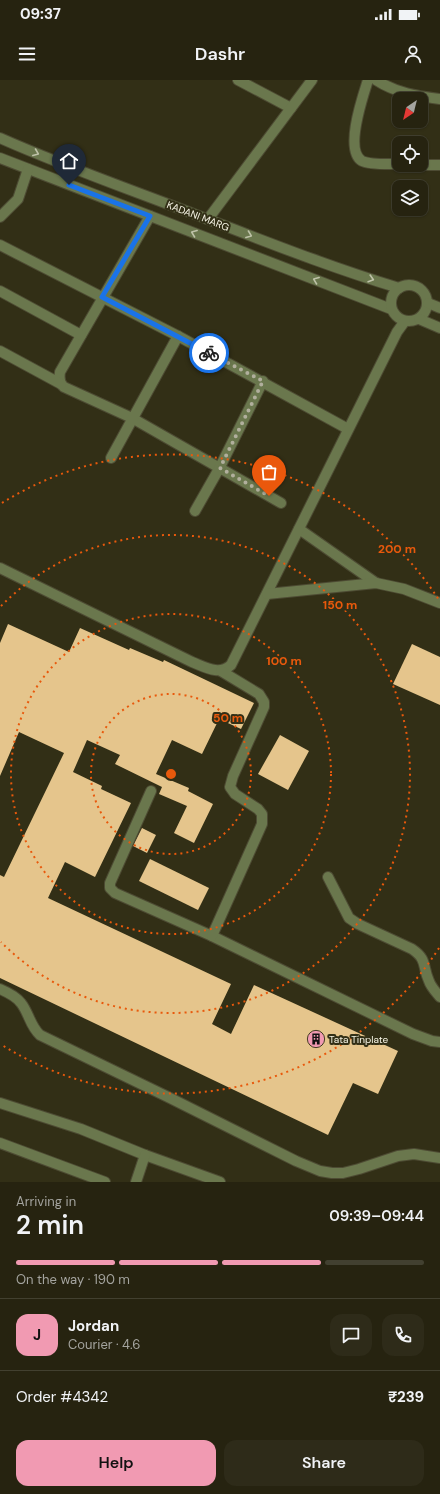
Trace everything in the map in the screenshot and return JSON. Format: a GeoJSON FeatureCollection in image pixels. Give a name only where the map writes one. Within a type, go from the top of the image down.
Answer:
{"type":"FeatureCollection","features":[{"type":"Feature","properties":{"kind":"street"},"geometry":{"type":"LineString","coordinates":[[238,80],[291,108]]}},
{"type":"Feature","properties":{"kind":"street"},"geometry":{"type":"LineString","coordinates":[[208,219],[312,80]]}},
{"type":"Feature","properties":{"kind":"street"},"geometry":{"type":"LineString","coordinates":[[368,80],[357,116],[355,145],[357,153],[359,158],[363,161],[370,163],[392,164]]}},
{"type":"Feature","properties":{"kind":"street"},"geometry":{"type":"LineString","coordinates":[[376,80],[403,93],[440,98]]}},
{"type":"Feature","properties":{"kind":"street","name":"KADANI MARG"},"geometry":{"type":"LineString","coordinates":[[0,138],[82,172],[353,274],[398,288]]}},
{"type":"Feature","properties":{"kind":"street","name":"KADANI MARG"},"geometry":{"type":"LineString","coordinates":[[0,158],[392,309]]}},
{"type":"Feature","properties":{"kind":"street"},"geometry":{"type":"LineString","coordinates":[[428,165],[440,165]]}},
{"type":"Feature","properties":{"kind":"street"},"geometry":{"type":"LineString","coordinates":[[0,217],[18,199],[28,170]]}},
{"type":"Feature","properties":{"kind":"street"},"geometry":{"type":"LineString","coordinates":[[60,384],[60,372],[150,216]]}},
{"type":"Feature","properties":{"kind":"street"},"geometry":{"type":"LineString","coordinates":[[0,245],[178,336],[263,381],[348,429]]}},
{"type":"Feature","properties":{"kind":"street"},"geometry":{"type":"LineString","coordinates":[[409,285],[415,286],[424,292],[428,303],[425,312],[419,319],[414,321],[405,321],[394,314],[392,309],[391,297],[398,288],[409,285]]}},
{"type":"Feature","properties":{"kind":"street"},"geometry":{"type":"LineString","coordinates":[[0,290],[82,335]]}},
{"type":"Feature","properties":{"kind":"street"},"geometry":{"type":"LineString","coordinates":[[428,303],[440,308]]}},
{"type":"Feature","properties":{"kind":"street"},"geometry":{"type":"LineString","coordinates":[[419,319],[440,328]]}},
{"type":"Feature","properties":{"kind":"street"},"geometry":{"type":"LineString","coordinates":[[0,568],[192,662],[215,671],[226,670],[231,665],[397,332],[405,321]]}},
{"type":"Feature","properties":{"kind":"street"},"geometry":{"type":"LineString","coordinates":[[111,458],[178,336]]}},
{"type":"Feature","properties":{"kind":"street"},"geometry":{"type":"LineString","coordinates":[[0,351],[64,387],[132,418],[281,503]]}},
{"type":"Feature","properties":{"kind":"street"},"geometry":{"type":"LineString","coordinates":[[195,511],[220,468],[263,381]]}},
{"type":"Feature","properties":{"kind":"street"},"geometry":{"type":"LineString","coordinates":[[299,529],[376,583]]}},
{"type":"Feature","properties":{"kind":"street"},"geometry":{"type":"LineString","coordinates":[[267,594],[376,583],[404,589],[440,603]]}},
{"type":"Feature","properties":{"kind":"street"},"geometry":{"type":"LineString","coordinates":[[212,936],[257,837],[263,818],[258,809],[236,794],[230,787],[233,776],[264,707],[264,702],[259,694],[221,671]]}},
{"type":"Feature","properties":{"kind":"street"},"geometry":{"type":"LineString","coordinates":[[151,791],[110,883],[110,888],[115,893],[212,936],[413,1034],[432,1041],[440,1042]]}},
{"type":"Feature","properties":{"kind":"street"},"geometry":{"type":"LineString","coordinates":[[328,877],[349,918],[358,924],[412,949],[419,954],[424,961],[428,980],[440,997]]}},
{"type":"Feature","properties":{"kind":"street"},"geometry":{"type":"LineString","coordinates":[[0,989],[21,1002],[34,1030],[40,1035],[296,1161],[320,1171],[343,1173],[409,1154],[440,1158]]}},
{"type":"Feature","properties":{"kind":"street"},"geometry":{"type":"LineString","coordinates":[[0,1103],[81,1129],[145,1155],[220,1182]]}},
{"type":"Feature","properties":{"kind":"street"},"geometry":{"type":"LineString","coordinates":[[0,1143],[105,1182]]}},
{"type":"Feature","properties":{"kind":"street"},"geometry":{"type":"LineString","coordinates":[[136,1182],[145,1155]]}},
{"type":"Feature","properties":{"kind":"building"},"geometry":{"type":"Polygon","coordinates":[[[8,624],[69,652],[80,628],[129,650],[130,648],[163,662],[164,660],[254,703],[241,729],[219,719],[202,754],[172,740],[156,774],[189,788],[188,791],[213,804],[194,843],[174,833],[187,806],[159,794],[162,787],[115,764],[120,755],[87,740],[73,772],[102,786],[101,789],[131,803],[95,877],[65,862],[48,898],[231,984],[212,1024],[231,1034],[254,985],[398,1051],[378,1094],[353,1083],[328,1135],[0,978],[0,875],[4,877],[64,753],[19,732],[0,776],[0,643],[8,624]]]}},
{"type":"Feature","properties":{"kind":"building"},"geometry":{"type":"Polygon","coordinates":[[[412,644],[440,657],[440,705],[393,684],[412,644]]]}},
{"type":"Feature","properties":{"kind":"building"},"geometry":{"type":"Polygon","coordinates":[[[280,735],[309,751],[288,790],[258,774],[280,735]]]}},
{"type":"Feature","properties":{"kind":"building"},"geometry":{"type":"Polygon","coordinates":[[[142,828],[156,835],[147,853],[133,846],[142,828]]]}},
{"type":"Feature","properties":{"kind":"building"},"geometry":{"type":"Polygon","coordinates":[[[150,859],[209,888],[198,910],[139,881],[150,859]]]}},
{"type":"Feature","properties":{"kind":"way so far"},"geometry":{"type":"LineString","coordinates":[[209,353],[263,381],[220,468],[269,496]]}},
{"type":"Feature","properties":{"kind":"place","name":"Tata Tinplate"},"geometry":{"type":"Point","coordinates":[316,1039]}},
{"type":"Feature","properties":{"kind":"route"},"geometry":{"type":"LineString","coordinates":[[69,185],[150,216],[102,297],[209,353]]}}]}
